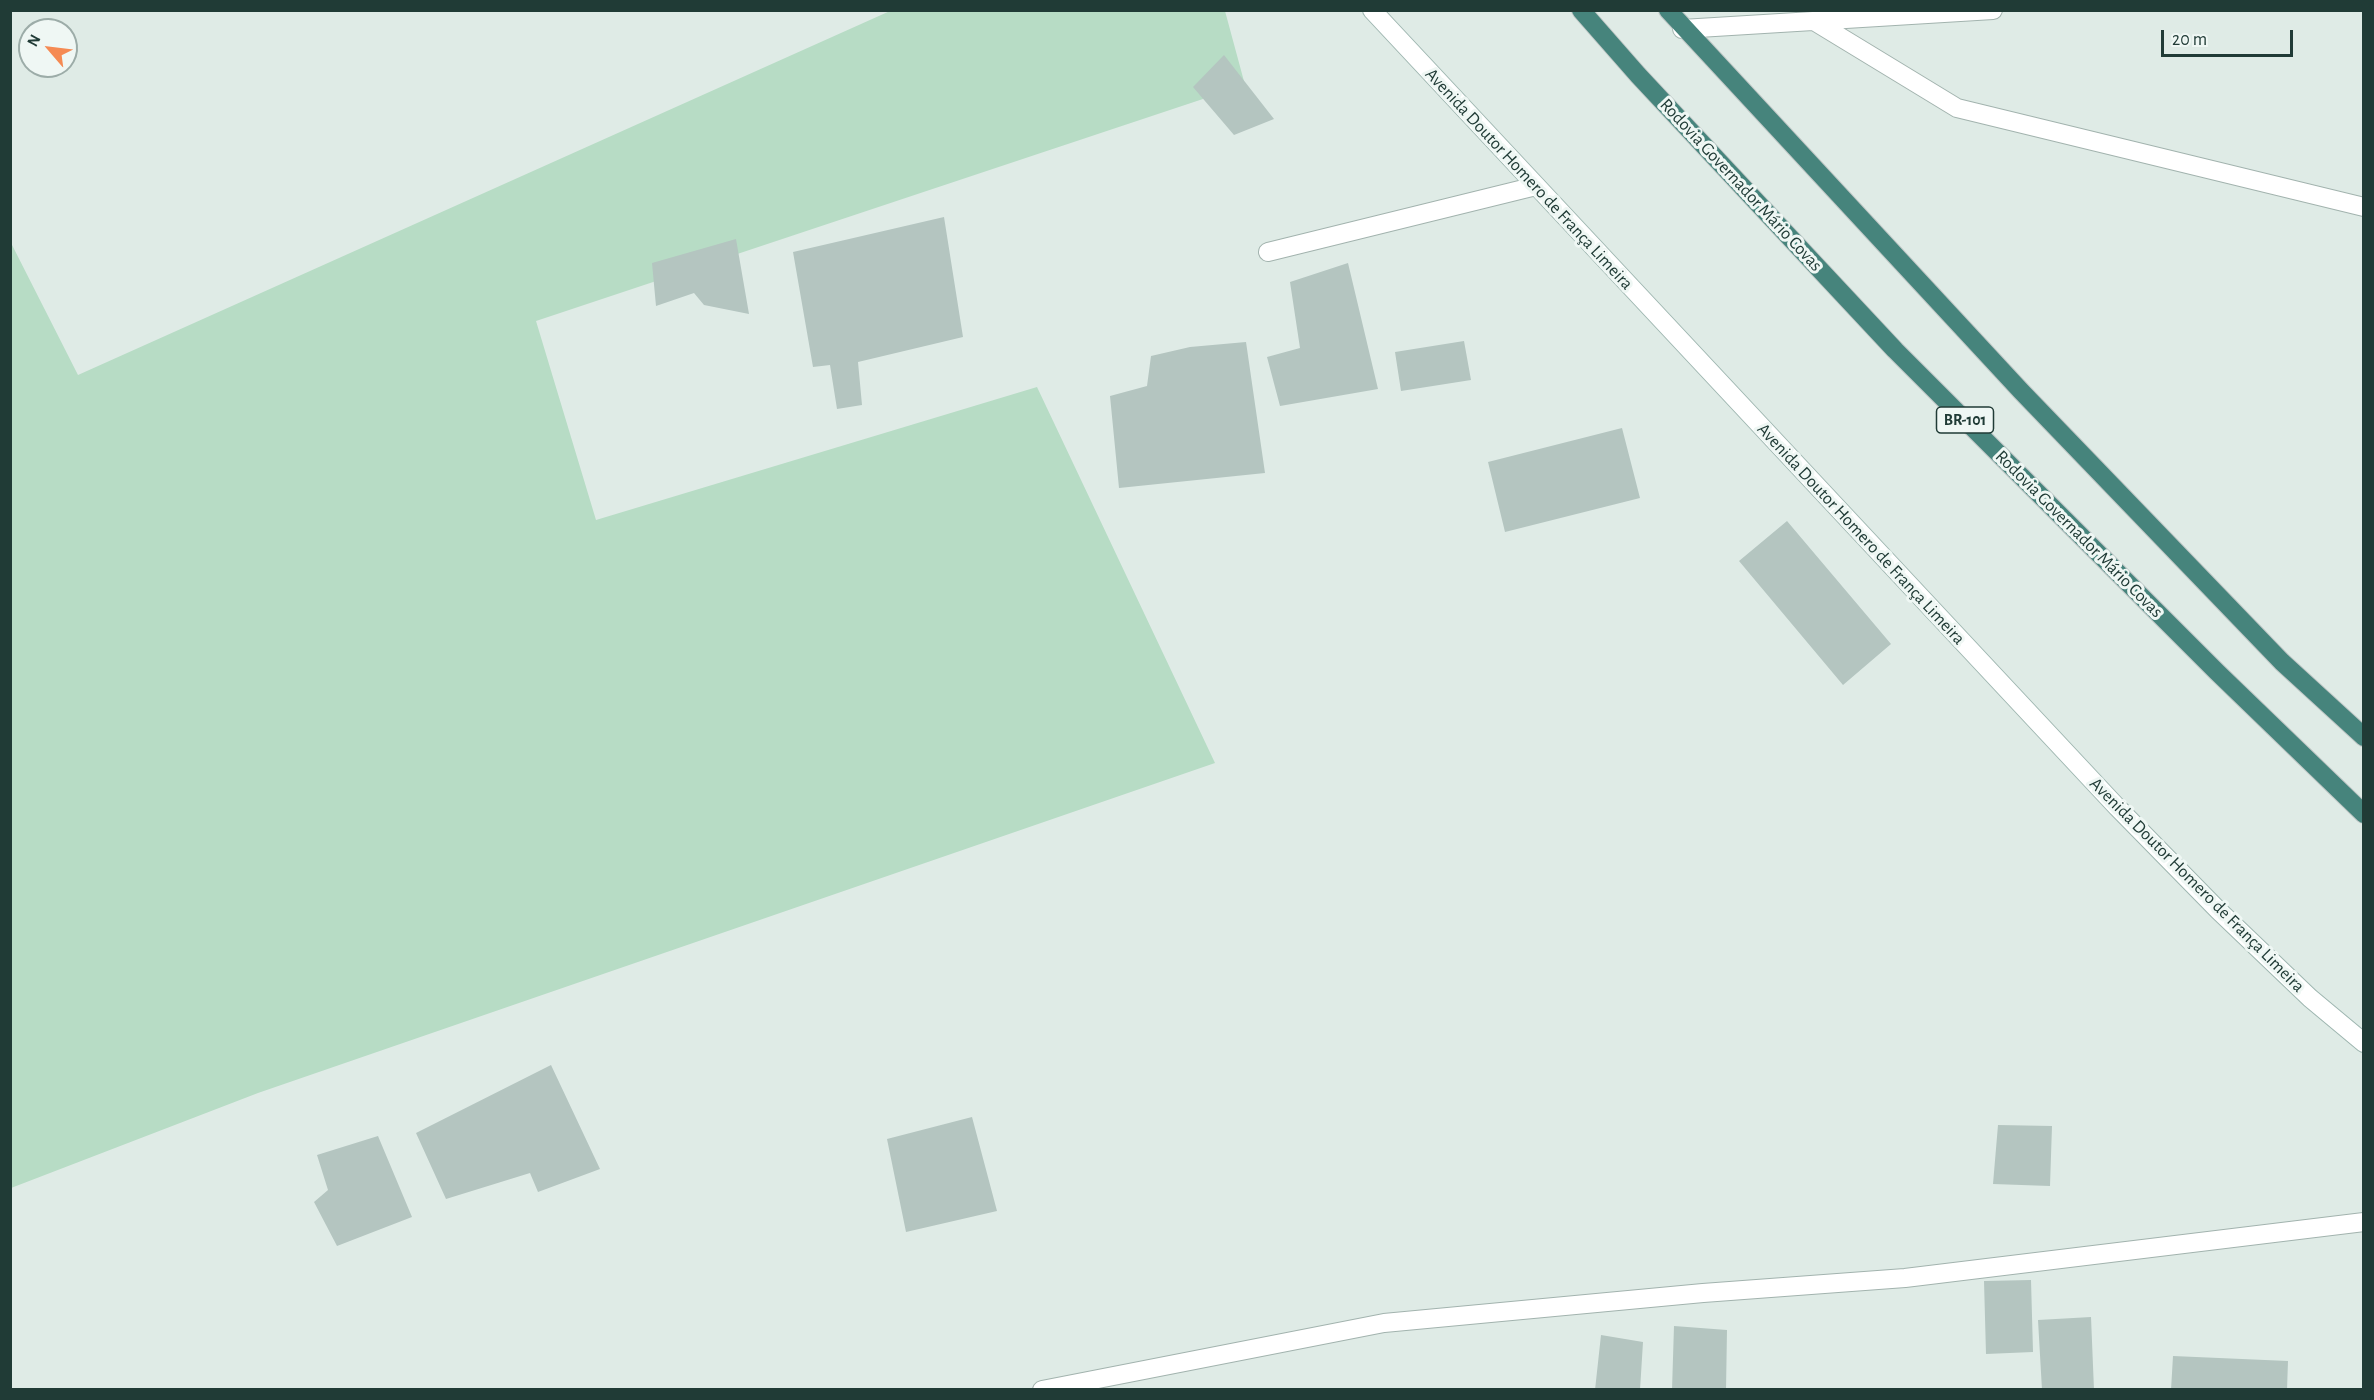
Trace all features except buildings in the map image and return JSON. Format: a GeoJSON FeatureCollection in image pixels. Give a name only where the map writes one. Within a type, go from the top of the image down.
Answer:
{"type":"FeatureCollection","features":[{"type":"Feature","properties":{"kind":"highway","name":"Rodovia Governador Mário Covas"},"geometry":{"type":"LineString","coordinates":[[1581,10],[1638,75],[1895,350],[2217,672],[2364,814]]}},
{"type":"Feature","properties":{"kind":"highway"},"geometry":{"type":"LineString","coordinates":[[1668,10],[1682,29],[2021,391],[2282,662],[2364,738]]}},
{"type":"Feature","properties":{"kind":"street","name":"Avenida Doutor Homero de França Limeira"},"geometry":{"type":"LineString","coordinates":[[1372,10],[2117,807],[2218,910],[2310,998],[2364,1043]]}},
{"type":"Feature","properties":{"kind":"street"},"geometry":{"type":"LineString","coordinates":[[1814,21],[1851,10]]}},
{"type":"Feature","properties":{"kind":"street"},"geometry":{"type":"LineString","coordinates":[[1682,29],[1993,10]]}},
{"type":"Feature","properties":{"kind":"street"},"geometry":{"type":"LineString","coordinates":[[1814,21],[1957,108],[2364,207]]}},
{"type":"Feature","properties":{"kind":"street"},"geometry":{"type":"LineString","coordinates":[[1268,252],[1536,186]]}},
{"type":"Feature","properties":{"kind":"street"},"geometry":{"type":"LineString","coordinates":[[1042,1389],[1384,1323],[1644,1298],[1905,1278],[2364,1222]]}},
{"type":"Feature","properties":{"kind":"green space"},"geometry":{"type":"Polygon","coordinates":[[[890,11],[1225,11],[1245,85],[536,321],[596,520],[1037,387],[1215,763],[258,1093],[11,1188],[10,241],[78,375],[890,11]]]}}]}
